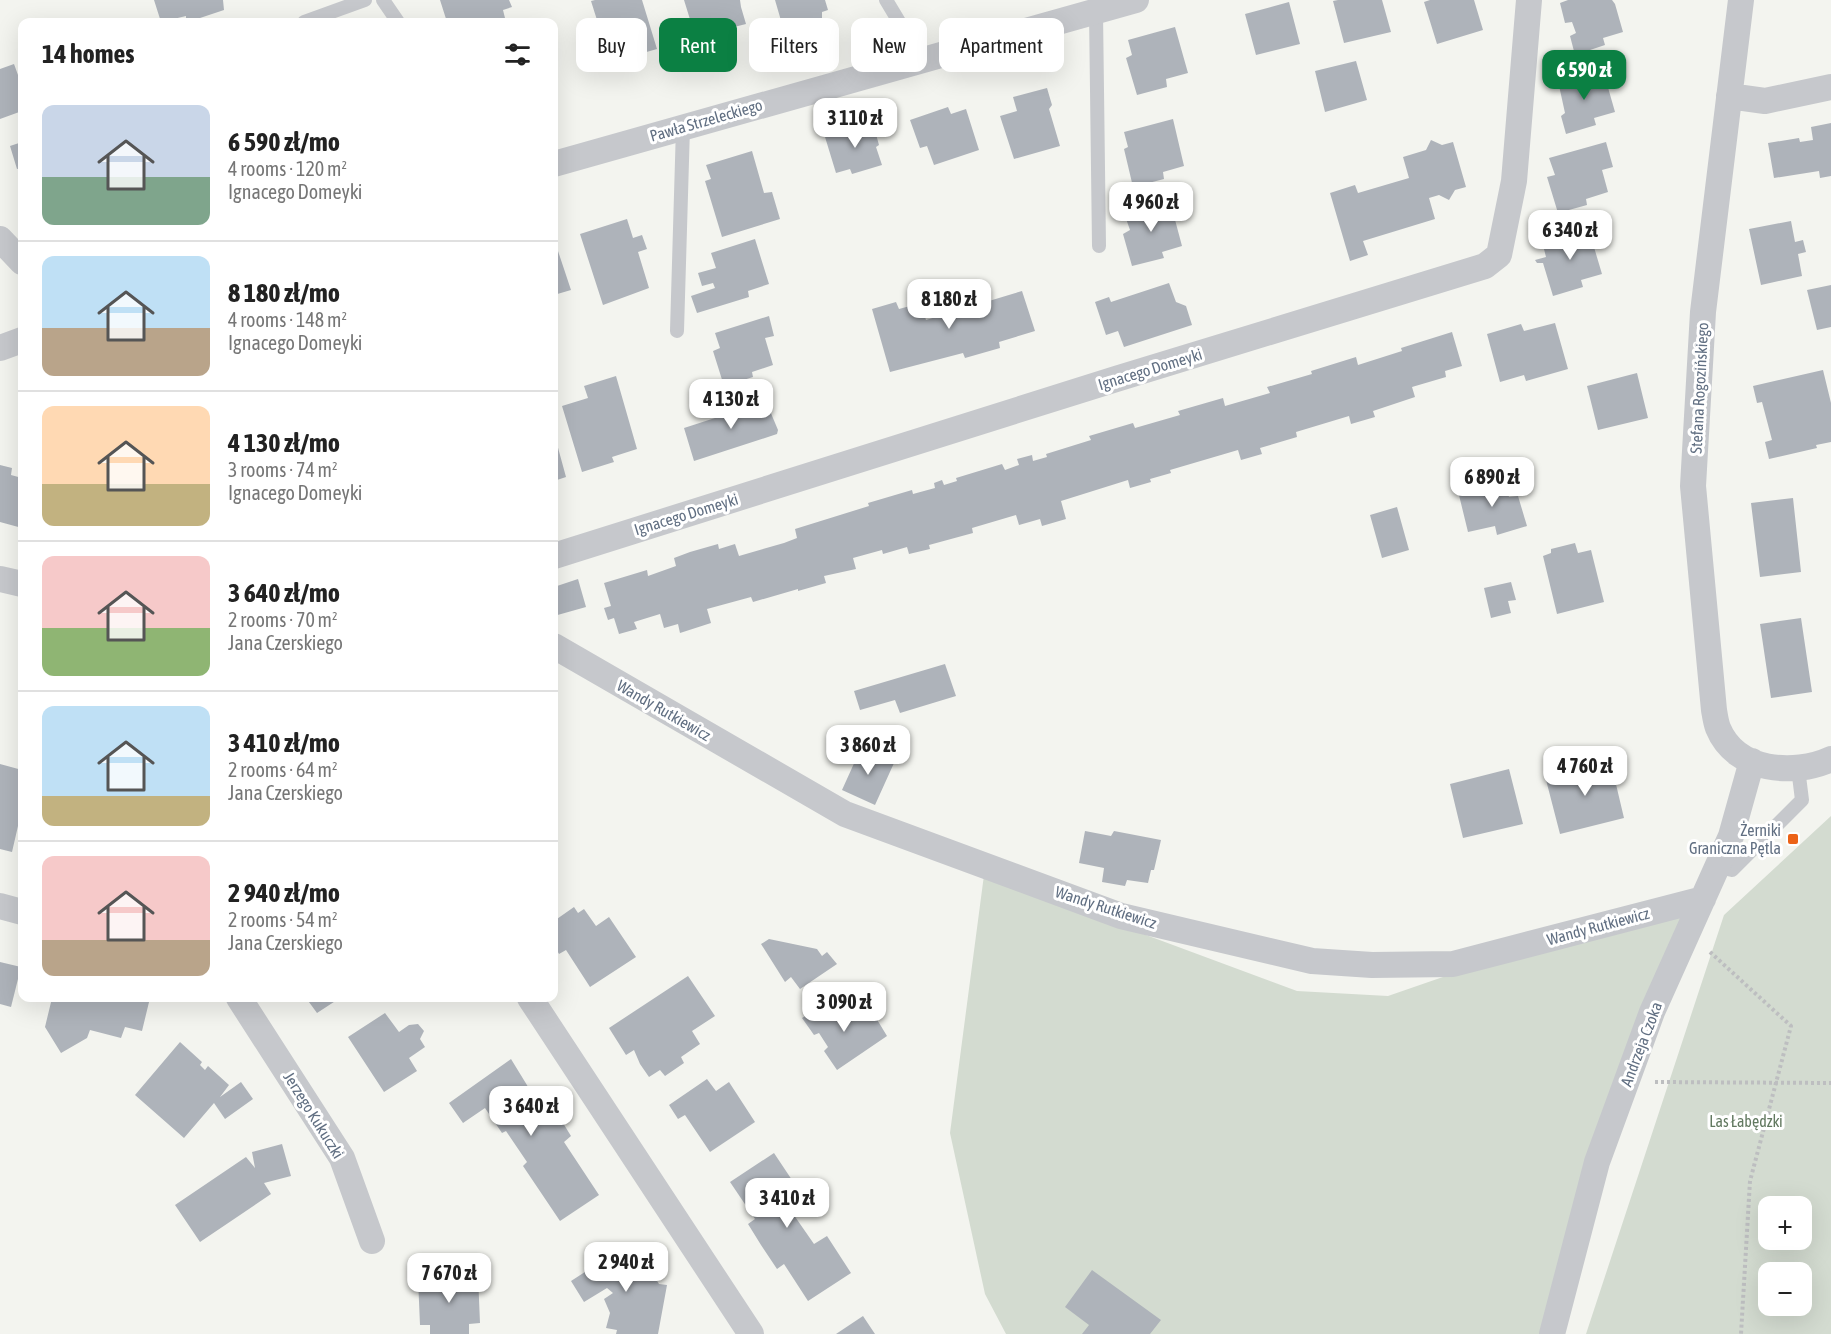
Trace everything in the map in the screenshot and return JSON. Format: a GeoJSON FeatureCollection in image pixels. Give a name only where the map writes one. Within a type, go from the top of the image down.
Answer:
{"type":"FeatureCollection","features":[{"type":"Feature","properties":{"kind":"street","name":"Pawła Strzeleckiego"},"geometry":{"type":"LineString","coordinates":[[927,59],[1136,0]]}},
{"type":"Feature","properties":{"kind":"street","name":"Ignacego Domeyki"},"geometry":{"type":"LineString","coordinates":[[558,555],[1116,379],[1485,266],[1499,255],[1514,182],[1529,0]]}},
{"type":"Feature","properties":{"kind":"street","name":"Stefana Rogozińskiego"},"geometry":{"type":"LineString","coordinates":[[1741,0],[1703,312],[1693,486],[1714,710],[1718,729],[1726,742],[1738,754],[1752,761]]}},
{"type":"Feature","properties":{"kind":"street","name":"Pawła Strzeleckiego"},"geometry":{"type":"LineString","coordinates":[[558,163],[879,72]]}},
{"type":"Feature","properties":{"kind":"street"},"geometry":{"type":"LineString","coordinates":[[1729,96],[1765,101],[1831,87]]}},
{"type":"Feature","properties":{"kind":"street"},"geometry":{"type":"LineString","coordinates":[[0,239],[18,258]]}},
{"type":"Feature","properties":{"kind":"street"},"geometry":{"type":"LineString","coordinates":[[0,348],[18,341]]}},
{"type":"Feature","properties":{"kind":"street"},"geometry":{"type":"LineString","coordinates":[[0,579],[18,583]]}},
{"type":"Feature","properties":{"kind":"street","name":"Wandy Rutkiewicz"},"geometry":{"type":"LineString","coordinates":[[558,648],[845,814],[1122,916],[1312,961],[1372,965],[1453,964],[1704,898]]}},
{"type":"Feature","properties":{"kind":"street"},"geometry":{"type":"LineString","coordinates":[[1752,761],[1766,767],[1782,769],[1814,765],[1831,759]]}},
{"type":"Feature","properties":{"kind":"street","name":"Andrzeja Czoka"},"geometry":{"type":"LineString","coordinates":[[1552,1334],[1596,1162],[1652,1012],[1718,867],[1737,817],[1752,761]]}},
{"type":"Feature","properties":{"kind":"street"},"geometry":{"type":"LineString","coordinates":[[0,906],[18,911]]}},
{"type":"Feature","properties":{"kind":"street","name":"Jerzego Kukuczki"},"geometry":{"type":"LineString","coordinates":[[242,1002],[342,1158],[372,1241]]}},
{"type":"Feature","properties":{"kind":"street"},"geometry":{"type":"LineString","coordinates":[[533,1002],[751,1334]]}},
{"type":"Feature","properties":{"kind":"lane"},"geometry":{"type":"LineString","coordinates":[[315,18],[365,0]]}},
{"type":"Feature","properties":{"kind":"lane"},"geometry":{"type":"LineString","coordinates":[[383,0],[395,18]]}},
{"type":"Feature","properties":{"kind":"lane"},"geometry":{"type":"LineString","coordinates":[[886,0],[897,18]]}},
{"type":"Feature","properties":{"kind":"lane"},"geometry":{"type":"LineString","coordinates":[[1096,12],[1099,246]]}},
{"type":"Feature","properties":{"kind":"lane"},"geometry":{"type":"LineString","coordinates":[[677,331],[683,127]]}},
{"type":"Feature","properties":{"kind":"lane"},"geometry":{"type":"LineString","coordinates":[[1718,867],[1732,870],[1802,800],[1798,768]]}},
{"type":"Feature","properties":{"kind":"path"},"geometry":{"type":"LineString","coordinates":[[1688,931],[1791,1026],[1750,1181],[1741,1334]]}},
{"type":"Feature","properties":{"kind":"path"},"geometry":{"type":"LineString","coordinates":[[1625,1082],[1831,1083]]}},
{"type":"Feature","properties":{"kind":"green space","name":"Las Łabędzki"},"geometry":{"type":"Polygon","coordinates":[[[1831,816],[1831,1334],[1586,1334],[1724,915],[1831,816]]]}},
{"type":"Feature","properties":{"kind":"green space"},"geometry":{"type":"Polygon","coordinates":[[[984,875],[1297,991],[1388,996],[1694,890],[1548,1334],[1006,1334],[985,1294],[950,1133],[984,875]]]}},
{"type":"Feature","properties":{"kind":"building"},"geometry":{"type":"Polygon","coordinates":[[[154,0],[223,0],[224,10],[200,18],[186,18],[186,16],[160,18],[154,0]]]}},
{"type":"Feature","properties":{"kind":"building"},"geometry":{"type":"Polygon","coordinates":[[[440,0],[509,0],[512,7],[503,10],[505,18],[446,18],[440,0]]]}},
{"type":"Feature","properties":{"kind":"building"},"geometry":{"type":"Polygon","coordinates":[[[642,0],[657,49],[647,52],[647,18],[596,18],[591,1],[642,0]]]}},
{"type":"Feature","properties":{"kind":"building"},"geometry":{"type":"Polygon","coordinates":[[[684,0],[740,0],[746,24],[737,26],[737,18],[690,18],[684,0]]]}},
{"type":"Feature","properties":{"kind":"building"},"geometry":{"type":"Polygon","coordinates":[[[775,0],[825,0],[828,10],[822,12],[822,18],[780,18],[775,0]]]}},
{"type":"Feature","properties":{"kind":"building"},"geometry":{"type":"Polygon","coordinates":[[[1382,0],[1391,32],[1344,43],[1333,1],[1382,0]]]}},
{"type":"Feature","properties":{"kind":"building"},"geometry":{"type":"Polygon","coordinates":[[[1474,0],[1483,30],[1437,44],[1424,2],[1474,0]]]}},
{"type":"Feature","properties":{"kind":"building"},"geometry":{"type":"Polygon","coordinates":[[[1568,0],[1612,0],[1623,32],[1603,38],[1605,45],[1575,55],[1570,36],[1576,33],[1572,22],[1565,23],[1560,3],[1568,0]]]}},
{"type":"Feature","properties":{"kind":"building"},"geometry":{"type":"Polygon","coordinates":[[[1289,2],[1300,44],[1256,55],[1245,14],[1289,2]]]}},
{"type":"Feature","properties":{"kind":"building"},"geometry":{"type":"Polygon","coordinates":[[[1175,27],[1188,73],[1166,79],[1167,87],[1137,95],[1126,58],[1132,55],[1128,40],[1175,27]]]}},
{"type":"Feature","properties":{"kind":"building"},"geometry":{"type":"Polygon","coordinates":[[[1356,61],[1367,100],[1325,112],[1315,71],[1356,61]]]}},
{"type":"Feature","properties":{"kind":"building"},"geometry":{"type":"Polygon","coordinates":[[[14,64],[18,75],[18,112],[0,119],[0,69],[14,64]]]}},
{"type":"Feature","properties":{"kind":"building"},"geometry":{"type":"Polygon","coordinates":[[[1599,69],[1604,84],[1607,84],[1615,112],[1594,118],[1596,125],[1566,134],[1561,116],[1565,113],[1558,81],[1599,69]]]}},
{"type":"Feature","properties":{"kind":"building"},"geometry":{"type":"Polygon","coordinates":[[[1047,88],[1052,105],[1049,109],[1060,146],[1014,159],[1000,116],[1017,111],[1013,97],[1047,88]]]}},
{"type":"Feature","properties":{"kind":"building"},"geometry":{"type":"Polygon","coordinates":[[[948,107],[951,114],[966,109],[979,150],[934,165],[927,146],[920,148],[910,120],[948,107]]]}},
{"type":"Feature","properties":{"kind":"building"},"geometry":{"type":"Polygon","coordinates":[[[1173,119],[1184,166],[1163,172],[1164,179],[1133,187],[1124,149],[1128,147],[1124,132],[1173,119]]]}},
{"type":"Feature","properties":{"kind":"building"},"geometry":{"type":"Polygon","coordinates":[[[872,120],[879,145],[876,147],[882,165],[852,174],[850,169],[836,173],[825,137],[858,127],[858,124],[872,120]]]}},
{"type":"Feature","properties":{"kind":"building"},"geometry":{"type":"Polygon","coordinates":[[[1831,123],[1831,176],[1820,178],[1819,171],[1774,178],[1768,143],[1799,138],[1800,142],[1813,140],[1811,127],[1831,123]]]}},
{"type":"Feature","properties":{"kind":"building"},"geometry":{"type":"Polygon","coordinates":[[[1431,140],[1442,145],[1453,142],[1466,187],[1455,190],[1449,200],[1439,195],[1429,198],[1435,219],[1363,241],[1368,255],[1350,261],[1330,193],[1355,185],[1358,193],[1409,178],[1403,157],[1426,150],[1431,140]]]}},
{"type":"Feature","properties":{"kind":"building"},"geometry":{"type":"Polygon","coordinates":[[[1606,142],[1613,167],[1602,170],[1608,192],[1586,199],[1587,205],[1558,213],[1547,177],[1555,175],[1549,158],[1606,142]]]}},
{"type":"Feature","properties":{"kind":"building"},"geometry":{"type":"Polygon","coordinates":[[[18,143],[18,169],[17,169],[10,146],[18,143]]]}},
{"type":"Feature","properties":{"kind":"building"},"geometry":{"type":"Polygon","coordinates":[[[752,151],[764,193],[772,192],[780,219],[722,237],[705,181],[711,179],[706,165],[752,151]]]}},
{"type":"Feature","properties":{"kind":"building"},"geometry":{"type":"Polygon","coordinates":[[[1170,201],[1182,246],[1162,252],[1164,258],[1132,266],[1123,234],[1130,230],[1124,213],[1170,201]]]}},
{"type":"Feature","properties":{"kind":"building"},"geometry":{"type":"Polygon","coordinates":[[[627,219],[633,238],[642,235],[647,249],[638,252],[649,288],[603,305],[580,234],[627,219]]]}},
{"type":"Feature","properties":{"kind":"building"},"geometry":{"type":"Polygon","coordinates":[[[1791,221],[1795,242],[1803,240],[1806,252],[1798,254],[1802,276],[1761,285],[1749,229],[1791,221]]]}},
{"type":"Feature","properties":{"kind":"building"},"geometry":{"type":"Polygon","coordinates":[[[1588,227],[1602,274],[1581,280],[1583,287],[1553,296],[1543,263],[1537,263],[1535,260],[1546,257],[1542,241],[1588,227]]]}},
{"type":"Feature","properties":{"kind":"building"},"geometry":{"type":"Polygon","coordinates":[[[755,239],[769,284],[748,291],[749,297],[697,313],[691,296],[715,288],[713,283],[702,286],[698,273],[716,268],[711,253],[755,239]]]}},
{"type":"Feature","properties":{"kind":"building"},"geometry":{"type":"Polygon","coordinates":[[[558,251],[571,290],[558,294],[558,251]]]}},
{"type":"Feature","properties":{"kind":"building"},"geometry":{"type":"Polygon","coordinates":[[[1169,283],[1176,302],[1186,306],[1192,325],[1124,347],[1118,331],[1106,335],[1095,302],[1109,297],[1111,302],[1169,283]]]}},
{"type":"Feature","properties":{"kind":"building"},"geometry":{"type":"Polygon","coordinates":[[[1831,285],[1831,327],[1817,330],[1807,290],[1831,285]]]}},
{"type":"Feature","properties":{"kind":"building"},"geometry":{"type":"Polygon","coordinates":[[[1022,291],[1035,331],[999,342],[1000,348],[965,358],[963,353],[890,372],[872,309],[896,302],[899,309],[921,303],[926,320],[1022,291]]]}},
{"type":"Feature","properties":{"kind":"building"},"geometry":{"type":"Polygon","coordinates":[[[769,316],[774,336],[765,338],[773,365],[752,372],[753,377],[724,386],[713,351],[720,348],[715,333],[769,316]]]}},
{"type":"Feature","properties":{"kind":"building"},"geometry":{"type":"Polygon","coordinates":[[[1555,323],[1568,369],[1526,381],[1524,375],[1500,382],[1487,334],[1521,324],[1524,331],[1555,323]]]}},
{"type":"Feature","properties":{"kind":"building"},"geometry":{"type":"Polygon","coordinates":[[[1452,332],[1462,366],[1445,371],[1446,377],[1412,387],[1415,397],[1373,411],[1375,417],[1351,424],[1349,416],[1296,432],[1297,437],[1260,448],[1262,454],[1241,460],[1238,450],[1170,470],[1171,473],[1150,479],[1151,482],[1130,488],[1128,480],[1061,501],[1066,519],[1042,526],[1040,519],[1019,525],[1016,515],[972,528],[973,533],[929,545],[930,549],[909,554],[907,547],[883,554],[882,550],[853,558],[856,569],[824,576],[826,583],[753,602],[751,597],[707,609],[711,623],[680,633],[678,624],[664,628],[660,614],[634,622],[637,629],[619,634],[614,618],[608,620],[604,608],[611,606],[604,583],[647,570],[648,576],[676,566],[674,558],[690,552],[718,544],[719,549],[735,544],[739,556],[797,538],[795,529],[869,506],[868,503],[912,490],[913,494],[935,488],[934,483],[942,480],[944,485],[957,481],[956,478],[1002,464],[1005,470],[1019,465],[1017,459],[1032,455],[1033,461],[1047,457],[1046,454],[1091,440],[1089,436],[1133,423],[1135,428],[1180,415],[1178,411],[1223,398],[1225,406],[1270,393],[1267,387],[1312,374],[1311,371],[1356,357],[1358,365],[1452,332]]]}},
{"type":"Feature","properties":{"kind":"building"},"geometry":{"type":"Polygon","coordinates":[[[1823,370],[1831,403],[1831,442],[1816,445],[1817,448],[1769,459],[1765,442],[1772,440],[1762,402],[1757,403],[1753,386],[1823,370]]]}},
{"type":"Feature","properties":{"kind":"building"},"geometry":{"type":"Polygon","coordinates":[[[1637,373],[1648,418],[1598,430],[1587,386],[1637,373]]]}},
{"type":"Feature","properties":{"kind":"building"},"geometry":{"type":"Polygon","coordinates":[[[616,376],[637,449],[612,457],[614,462],[582,472],[562,406],[588,398],[584,386],[616,376]]]}},
{"type":"Feature","properties":{"kind":"building"},"geometry":{"type":"Polygon","coordinates":[[[765,399],[778,430],[777,434],[694,461],[684,428],[715,418],[714,415],[765,399]]]}},
{"type":"Feature","properties":{"kind":"building"},"geometry":{"type":"Polygon","coordinates":[[[558,448],[566,477],[558,480],[558,448]]]}},
{"type":"Feature","properties":{"kind":"building"},"geometry":{"type":"Polygon","coordinates":[[[0,465],[12,468],[11,475],[18,477],[18,527],[0,522],[0,465]]]}},
{"type":"Feature","properties":{"kind":"building"},"geometry":{"type":"Polygon","coordinates":[[[1504,479],[1509,497],[1518,496],[1527,526],[1497,535],[1495,526],[1468,532],[1458,491],[1504,479]]]}},
{"type":"Feature","properties":{"kind":"building"},"geometry":{"type":"Polygon","coordinates":[[[1793,498],[1801,572],[1760,577],[1751,503],[1793,498]]]}},
{"type":"Feature","properties":{"kind":"building"},"geometry":{"type":"Polygon","coordinates":[[[1397,507],[1409,550],[1382,558],[1370,515],[1397,507]]]}},
{"type":"Feature","properties":{"kind":"building"},"geometry":{"type":"Polygon","coordinates":[[[1575,543],[1578,553],[1591,550],[1604,602],[1557,614],[1543,556],[1551,553],[1551,549],[1575,543]]]}},
{"type":"Feature","properties":{"kind":"building"},"geometry":{"type":"Polygon","coordinates":[[[578,579],[586,607],[558,615],[558,586],[578,579]]]}},
{"type":"Feature","properties":{"kind":"building"},"geometry":{"type":"Polygon","coordinates":[[[1511,582],[1516,600],[1508,601],[1511,613],[1491,618],[1484,588],[1511,582]]]}},
{"type":"Feature","properties":{"kind":"building"},"geometry":{"type":"Polygon","coordinates":[[[1801,618],[1812,692],[1771,698],[1760,624],[1801,618]]]}},
{"type":"Feature","properties":{"kind":"building"},"geometry":{"type":"Polygon","coordinates":[[[945,664],[956,696],[900,713],[895,700],[860,710],[854,691],[945,664]]]}},
{"type":"Feature","properties":{"kind":"building"},"geometry":{"type":"Polygon","coordinates":[[[861,748],[894,763],[875,805],[842,790],[861,748]]]}},
{"type":"Feature","properties":{"kind":"building"},"geometry":{"type":"Polygon","coordinates":[[[1610,759],[1624,818],[1560,834],[1545,776],[1610,759]]]}},
{"type":"Feature","properties":{"kind":"building"},"geometry":{"type":"Polygon","coordinates":[[[0,764],[18,769],[18,826],[12,852],[0,849],[0,764]]]}},
{"type":"Feature","properties":{"kind":"building"},"geometry":{"type":"Polygon","coordinates":[[[1509,769],[1523,824],[1463,838],[1450,784],[1509,769]]]}},
{"type":"Feature","properties":{"kind":"building"},"geometry":{"type":"Polygon","coordinates":[[[1085,831],[1111,836],[1114,831],[1161,840],[1154,870],[1151,870],[1148,883],[1127,880],[1125,886],[1102,882],[1104,868],[1079,863],[1085,831]]]}},
{"type":"Feature","properties":{"kind":"building"},"geometry":{"type":"Polygon","coordinates":[[[574,907],[578,913],[584,909],[596,926],[609,917],[636,957],[590,987],[566,950],[559,954],[558,952],[558,918],[574,907]]]}},
{"type":"Feature","properties":{"kind":"building"},"geometry":{"type":"Polygon","coordinates":[[[769,939],[817,949],[822,956],[827,952],[837,964],[800,989],[791,977],[785,982],[761,944],[769,939]]]}},
{"type":"Feature","properties":{"kind":"building"},"geometry":{"type":"Polygon","coordinates":[[[0,962],[18,966],[18,979],[11,1007],[0,1004],[0,962]]]}},
{"type":"Feature","properties":{"kind":"building"},"geometry":{"type":"Polygon","coordinates":[[[688,976],[715,1016],[692,1031],[700,1044],[681,1057],[684,1063],[665,1076],[660,1070],[649,1077],[634,1050],[626,1055],[609,1028],[688,976]]]}},
{"type":"Feature","properties":{"kind":"building"},"geometry":{"type":"Polygon","coordinates":[[[830,1000],[840,1015],[845,1011],[852,1020],[870,1008],[887,1036],[837,1070],[824,1051],[828,1047],[819,1033],[814,1035],[802,1018],[830,1000]]]}},
{"type":"Feature","properties":{"kind":"building"},"geometry":{"type":"Polygon","coordinates":[[[51,1002],[149,1002],[142,1031],[125,1027],[121,1038],[90,1030],[87,1038],[61,1053],[45,1027],[51,1002]]]}},
{"type":"Feature","properties":{"kind":"building"},"geometry":{"type":"Polygon","coordinates":[[[309,1002],[334,1002],[317,1013],[309,1002]]]}},
{"type":"Feature","properties":{"kind":"building"},"geometry":{"type":"Polygon","coordinates":[[[385,1013],[399,1032],[409,1025],[418,1024],[424,1031],[420,1039],[425,1047],[409,1058],[417,1071],[384,1092],[348,1037],[385,1013]]]}},
{"type":"Feature","properties":{"kind":"building"},"geometry":{"type":"Polygon","coordinates":[[[180,1042],[202,1062],[200,1065],[205,1070],[208,1066],[229,1085],[220,1097],[241,1082],[253,1099],[225,1119],[214,1103],[184,1138],[135,1095],[180,1042]]]}},
{"type":"Feature","properties":{"kind":"building"},"geometry":{"type":"Polygon","coordinates":[[[511,1059],[541,1108],[550,1102],[571,1136],[564,1142],[599,1195],[560,1221],[523,1166],[527,1162],[506,1131],[502,1133],[485,1108],[463,1123],[449,1103],[511,1059]]]}},
{"type":"Feature","properties":{"kind":"building"},"geometry":{"type":"Polygon","coordinates":[[[707,1079],[716,1091],[729,1082],[755,1122],[710,1152],[685,1115],[678,1119],[669,1105],[707,1079]]]}},
{"type":"Feature","properties":{"kind":"building"},"geometry":{"type":"Polygon","coordinates":[[[282,1144],[291,1176],[264,1183],[271,1194],[200,1242],[175,1205],[246,1157],[255,1168],[252,1152],[282,1144]]]}},
{"type":"Feature","properties":{"kind":"building"},"geometry":{"type":"Polygon","coordinates":[[[774,1153],[800,1192],[785,1202],[814,1244],[827,1236],[851,1273],[808,1301],[784,1264],[777,1269],[761,1245],[748,1224],[755,1219],[730,1182],[774,1153]]]}},
{"type":"Feature","properties":{"kind":"building"},"geometry":{"type":"Polygon","coordinates":[[[635,1246],[659,1284],[667,1285],[658,1334],[616,1334],[617,1330],[606,1328],[610,1313],[604,1299],[613,1293],[607,1288],[584,1302],[571,1281],[605,1259],[609,1263],[635,1246]]]}},
{"type":"Feature","properties":{"kind":"building"},"geometry":{"type":"Polygon","coordinates":[[[1092,1270],[1161,1320],[1150,1334],[1082,1334],[1089,1325],[1065,1307],[1092,1270]]]}},
{"type":"Feature","properties":{"kind":"building"},"geometry":{"type":"Polygon","coordinates":[[[478,1275],[480,1323],[469,1324],[469,1334],[430,1334],[430,1325],[420,1325],[418,1278],[478,1275]]]}},
{"type":"Feature","properties":{"kind":"building"},"geometry":{"type":"Polygon","coordinates":[[[863,1316],[875,1334],[836,1334],[863,1316]]]}},
{"type":"Feature","properties":{"kind":"place","name":"Żerniki Graniczna Pętla"},"geometry":{"type":"Point","coordinates":[1793,839]}}]}
